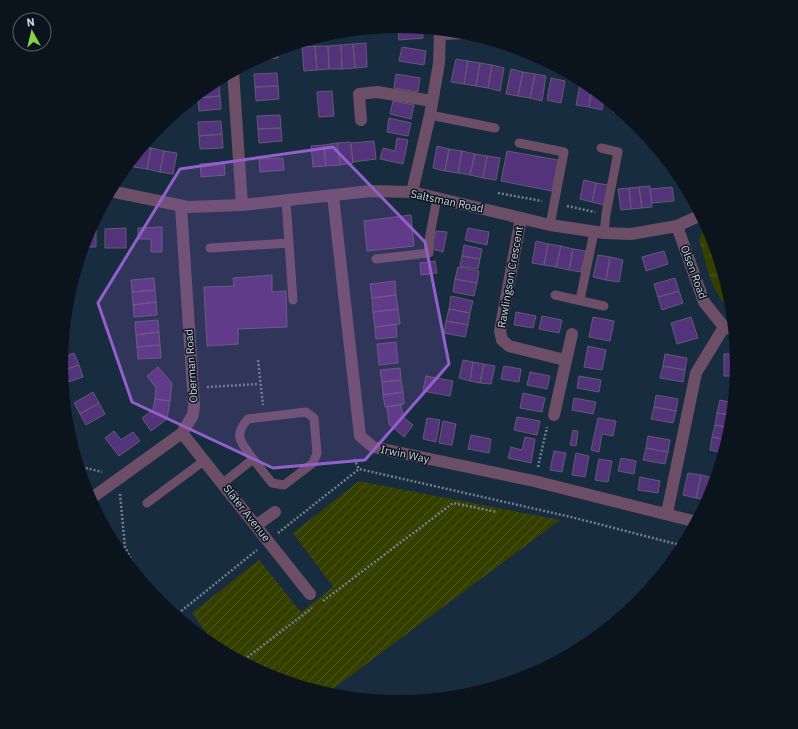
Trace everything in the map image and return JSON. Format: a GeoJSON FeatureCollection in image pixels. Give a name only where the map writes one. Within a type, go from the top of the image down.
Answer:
{"type":"FeatureCollection","features":[{"type":"Feature","properties":{"kind":"street"},"geometry":{"type":"LineString","coordinates":[[412,192],[430,114],[439,63],[440,36]]}},
{"type":"Feature","properties":{"kind":"street"},"geometry":{"type":"LineString","coordinates":[[233,77],[242,205]]}},
{"type":"Feature","properties":{"kind":"street"},"geometry":{"type":"LineString","coordinates":[[361,120],[359,94],[377,92],[432,101]]}},
{"type":"Feature","properties":{"kind":"street","name":"Saltsman Road"},"geometry":{"type":"LineString","coordinates":[[116,192],[184,207],[242,205],[371,191],[412,192],[550,225],[599,232],[631,234],[677,226],[696,217]]}},
{"type":"Feature","properties":{"kind":"street","name":"Irwin Way"},"geometry":{"type":"LineString","coordinates":[[333,196],[360,436],[373,447],[534,481],[691,520]]}},
{"type":"Feature","properties":{"kind":"street","name":"Oberman Road"},"geometry":{"type":"LineString","coordinates":[[95,496],[182,433],[193,415],[184,207]]}},
{"type":"Feature","properties":{"kind":"street","name":"Rawlingson Crescent"},"geometry":{"type":"LineString","coordinates":[[521,218],[500,330],[502,340],[509,346],[565,360]]}},
{"type":"Feature","properties":{"kind":"street","name":"Olsen Road"},"geometry":{"type":"LineString","coordinates":[[677,226],[704,302],[729,328]]}},
{"type":"Feature","properties":{"kind":"street"},"geometry":{"type":"LineString","coordinates":[[667,513],[696,373],[729,328]]}},
{"type":"Feature","properties":{"kind":"street"},"geometry":{"type":"LineString","coordinates":[[554,415],[572,334]]}},
{"type":"Feature","properties":{"kind":"street","name":"Slater Avenue"},"geometry":{"type":"LineString","coordinates":[[182,433],[257,525],[310,594]]}},
{"type":"Feature","properties":{"kind":"street"},"geometry":{"type":"LineString","coordinates":[[257,525],[275,512]]}},
{"type":"Feature","properties":{"kind":"lane"},"geometry":{"type":"LineString","coordinates":[[430,114],[495,128]]}},
{"type":"Feature","properties":{"kind":"lane"},"geometry":{"type":"LineString","coordinates":[[519,143],[564,152],[550,225]]}},
{"type":"Feature","properties":{"kind":"lane"},"geometry":{"type":"LineString","coordinates":[[580,300],[599,232],[606,214],[618,152],[601,148]]}},
{"type":"Feature","properties":{"kind":"lane"},"geometry":{"type":"LineString","coordinates":[[376,259],[429,253],[429,240],[437,198]]}},
{"type":"Feature","properties":{"kind":"lane"},"geometry":{"type":"LineString","coordinates":[[286,201],[292,300]]}},
{"type":"Feature","properties":{"kind":"lane"},"geometry":{"type":"LineString","coordinates":[[210,248],[289,243]]}},
{"type":"Feature","properties":{"kind":"lane"},"geometry":{"type":"LineString","coordinates":[[555,295],[604,306]]}},
{"type":"Feature","properties":{"kind":"lane"},"geometry":{"type":"LineString","coordinates":[[306,412],[314,418],[317,453],[313,463],[284,485],[272,483],[253,459],[239,438],[240,427],[248,419],[306,412]]}},
{"type":"Feature","properties":{"kind":"lane"},"geometry":{"type":"LineString","coordinates":[[223,483],[253,459]]}},
{"type":"Feature","properties":{"kind":"lane"},"geometry":{"type":"LineString","coordinates":[[147,503],[205,460]]}},
{"type":"Feature","properties":{"kind":"path"},"geometry":{"type":"LineString","coordinates":[[258,360],[259,384],[265,417]]}},
{"type":"Feature","properties":{"kind":"path"},"geometry":{"type":"LineString","coordinates":[[193,388],[259,384]]}},
{"type":"Feature","properties":{"kind":"path"},"geometry":{"type":"LineString","coordinates":[[534,481],[548,424],[554,415]]}},
{"type":"Feature","properties":{"kind":"path"},"geometry":{"type":"LineString","coordinates":[[354,459],[359,469],[571,517],[678,544]]}},
{"type":"Feature","properties":{"kind":"path"},"geometry":{"type":"LineString","coordinates":[[84,467],[104,472],[119,490],[123,511],[125,546],[131,560]]}},
{"type":"Feature","properties":{"kind":"path"},"geometry":{"type":"LineString","coordinates":[[322,601],[453,503],[497,512]]}},
{"type":"Feature","properties":{"kind":"path"},"geometry":{"type":"LineString","coordinates":[[246,659],[316,606]]}},
{"type":"Feature","properties":{"kind":"highlighted area"},"geometry":{"type":"Polygon","coordinates":[[[333,147],[425,242],[449,364],[365,460],[273,468],[132,402],[98,303],[180,169],[333,147]]]}},
{"type":"Feature","properties":{"kind":"green space"},"geometry":{"type":"Polygon","coordinates":[[[702,232],[713,258],[725,304],[714,288],[707,269],[699,240],[702,232]]]}},
{"type":"Feature","properties":{"kind":"green space"},"geometry":{"type":"Polygon","coordinates":[[[359,481],[560,520],[332,690],[313,685],[272,671],[233,652],[208,635],[192,613],[259,560],[301,612],[333,587],[293,533],[359,481]]]}},
{"type":"Feature","properties":{"kind":"building"},"geometry":{"type":"Polygon","coordinates":[[[399,33],[423,34],[423,38],[399,40],[399,33]]]}},
{"type":"Feature","properties":{"kind":"building"},"geometry":{"type":"Polygon","coordinates":[[[366,43],[367,67],[355,68],[353,44],[366,43]]]}},
{"type":"Feature","properties":{"kind":"building"},"geometry":{"type":"Polygon","coordinates":[[[353,44],[355,68],[342,69],[341,45],[353,44]]]}},
{"type":"Feature","properties":{"kind":"building"},"geometry":{"type":"Polygon","coordinates":[[[341,45],[342,69],[329,69],[328,46],[341,45]]]}},
{"type":"Feature","properties":{"kind":"building"},"geometry":{"type":"Polygon","coordinates":[[[315,46],[317,70],[304,71],[302,48],[315,46]]]}},
{"type":"Feature","properties":{"kind":"building"},"geometry":{"type":"Polygon","coordinates":[[[315,46],[328,46],[329,69],[317,70],[315,46]]]}},
{"type":"Feature","properties":{"kind":"building"},"geometry":{"type":"Polygon","coordinates":[[[402,47],[426,51],[424,65],[399,61],[402,47]]]}},
{"type":"Feature","properties":{"kind":"building"},"geometry":{"type":"Polygon","coordinates":[[[456,59],[468,61],[464,84],[451,82],[456,59]]]}},
{"type":"Feature","properties":{"kind":"building"},"geometry":{"type":"Polygon","coordinates":[[[468,61],[480,63],[476,86],[464,84],[468,61]]]}},
{"type":"Feature","properties":{"kind":"building"},"geometry":{"type":"Polygon","coordinates":[[[480,63],[492,65],[488,88],[476,86],[480,63]]]}},
{"type":"Feature","properties":{"kind":"building"},"geometry":{"type":"Polygon","coordinates":[[[492,65],[504,68],[500,91],[488,88],[492,65]]]}},
{"type":"Feature","properties":{"kind":"building"},"geometry":{"type":"Polygon","coordinates":[[[511,69],[523,72],[518,96],[506,94],[511,69]]]}},
{"type":"Feature","properties":{"kind":"building"},"geometry":{"type":"Polygon","coordinates":[[[523,72],[535,74],[530,98],[518,96],[523,72]]]}},
{"type":"Feature","properties":{"kind":"building"},"geometry":{"type":"Polygon","coordinates":[[[277,73],[278,86],[255,87],[254,74],[277,73]]]}},
{"type":"Feature","properties":{"kind":"building"},"geometry":{"type":"Polygon","coordinates":[[[396,74],[420,78],[418,92],[394,88],[396,74]]]}},
{"type":"Feature","properties":{"kind":"building"},"geometry":{"type":"Polygon","coordinates":[[[535,74],[546,76],[542,101],[530,98],[535,74]]]}},
{"type":"Feature","properties":{"kind":"building"},"geometry":{"type":"Polygon","coordinates":[[[551,78],[565,81],[561,103],[547,100],[551,78]]]}},
{"type":"Feature","properties":{"kind":"building"},"geometry":{"type":"Polygon","coordinates":[[[219,86],[220,96],[203,98],[219,86]]]}},
{"type":"Feature","properties":{"kind":"building"},"geometry":{"type":"Polygon","coordinates":[[[278,86],[279,99],[256,101],[255,87],[278,86]]]}},
{"type":"Feature","properties":{"kind":"building"},"geometry":{"type":"Polygon","coordinates":[[[579,87],[591,95],[589,107],[576,105],[579,87]]]}},
{"type":"Feature","properties":{"kind":"building"},"geometry":{"type":"Polygon","coordinates":[[[332,91],[334,116],[319,117],[317,92],[332,91]]]}},
{"type":"Feature","properties":{"kind":"building"},"geometry":{"type":"Polygon","coordinates":[[[591,95],[603,104],[602,110],[589,107],[591,95]]]}},
{"type":"Feature","properties":{"kind":"building"},"geometry":{"type":"Polygon","coordinates":[[[220,96],[221,109],[199,111],[198,101],[203,98],[220,96]]]}},
{"type":"Feature","properties":{"kind":"building"},"geometry":{"type":"Polygon","coordinates":[[[393,101],[414,105],[411,119],[390,114],[393,101]]]}},
{"type":"Feature","properties":{"kind":"building"},"geometry":{"type":"Polygon","coordinates":[[[280,115],[281,128],[258,129],[257,116],[280,115]]]}},
{"type":"Feature","properties":{"kind":"building"},"geometry":{"type":"Polygon","coordinates":[[[389,118],[411,123],[408,136],[387,132],[389,118]]]}},
{"type":"Feature","properties":{"kind":"building"},"geometry":{"type":"Polygon","coordinates":[[[221,121],[222,134],[199,136],[198,122],[221,121]]]}},
{"type":"Feature","properties":{"kind":"building"},"geometry":{"type":"Polygon","coordinates":[[[281,128],[282,141],[259,143],[258,129],[281,128]]]}},
{"type":"Feature","properties":{"kind":"building"},"geometry":{"type":"Polygon","coordinates":[[[222,134],[223,148],[200,149],[199,136],[222,134]]]}},
{"type":"Feature","properties":{"kind":"building"},"geometry":{"type":"Polygon","coordinates":[[[397,138],[408,140],[403,164],[380,159],[383,148],[395,151],[397,138]]]}},
{"type":"Feature","properties":{"kind":"building"},"geometry":{"type":"Polygon","coordinates":[[[374,141],[376,159],[353,162],[351,143],[374,141]]]}},
{"type":"Feature","properties":{"kind":"building"},"geometry":{"type":"Polygon","coordinates":[[[350,142],[353,163],[340,165],[337,143],[350,142]]]}},
{"type":"Feature","properties":{"kind":"building"},"geometry":{"type":"Polygon","coordinates":[[[337,143],[340,165],[326,166],[324,145],[337,143]]]}},
{"type":"Feature","properties":{"kind":"building"},"geometry":{"type":"Polygon","coordinates":[[[324,145],[326,166],[313,167],[311,146],[324,145]]]}},
{"type":"Feature","properties":{"kind":"building"},"geometry":{"type":"Polygon","coordinates":[[[437,146],[449,149],[445,171],[433,168],[437,146]]]}},
{"type":"Feature","properties":{"kind":"building"},"geometry":{"type":"Polygon","coordinates":[[[149,148],[151,148],[147,169],[134,167],[149,148]]]}},
{"type":"Feature","properties":{"kind":"building"},"geometry":{"type":"Polygon","coordinates":[[[151,148],[164,151],[160,172],[147,169],[151,148]]]}},
{"type":"Feature","properties":{"kind":"building"},"geometry":{"type":"Polygon","coordinates":[[[449,149],[462,151],[458,173],[445,171],[449,149]]]}},
{"type":"Feature","properties":{"kind":"building"},"geometry":{"type":"Polygon","coordinates":[[[164,151],[177,153],[173,174],[160,172],[164,151]]]}},
{"type":"Feature","properties":{"kind":"building"},"geometry":{"type":"Polygon","coordinates":[[[462,151],[475,154],[470,175],[458,173],[462,151]]]}},
{"type":"Feature","properties":{"kind":"building"},"geometry":{"type":"Polygon","coordinates":[[[507,151],[558,160],[552,191],[501,181],[507,151]]]}},
{"type":"Feature","properties":{"kind":"building"},"geometry":{"type":"Polygon","coordinates":[[[475,154],[487,156],[483,178],[470,175],[475,154]]]}},
{"type":"Feature","properties":{"kind":"building"},"geometry":{"type":"Polygon","coordinates":[[[487,156],[500,158],[496,180],[483,178],[487,156]]]}},
{"type":"Feature","properties":{"kind":"building"},"geometry":{"type":"Polygon","coordinates":[[[283,158],[284,170],[260,172],[259,159],[283,158]]]}},
{"type":"Feature","properties":{"kind":"building"},"geometry":{"type":"Polygon","coordinates":[[[224,162],[225,175],[201,177],[200,164],[224,162]]]}},
{"type":"Feature","properties":{"kind":"building"},"geometry":{"type":"Polygon","coordinates":[[[584,180],[596,183],[592,202],[580,199],[584,180]]]}},
{"type":"Feature","properties":{"kind":"building"},"geometry":{"type":"Polygon","coordinates":[[[596,183],[608,185],[604,205],[592,202],[596,183]]]}},
{"type":"Feature","properties":{"kind":"building"},"geometry":{"type":"Polygon","coordinates":[[[650,186],[652,207],[642,208],[639,187],[650,186]]]}},
{"type":"Feature","properties":{"kind":"building"},"geometry":{"type":"Polygon","coordinates":[[[639,187],[642,208],[631,209],[629,188],[639,187]]]}},
{"type":"Feature","properties":{"kind":"building"},"geometry":{"type":"Polygon","coordinates":[[[672,187],[674,201],[652,203],[650,189],[672,187]]]}},
{"type":"Feature","properties":{"kind":"building"},"geometry":{"type":"Polygon","coordinates":[[[629,188],[631,209],[621,210],[618,189],[629,188]]]}},
{"type":"Feature","properties":{"kind":"building"},"geometry":{"type":"Polygon","coordinates":[[[411,215],[414,246],[367,251],[364,221],[411,215]]]}},
{"type":"Feature","properties":{"kind":"building"},"geometry":{"type":"Polygon","coordinates":[[[162,227],[162,252],[151,252],[151,239],[138,239],[138,228],[162,227]]]}},
{"type":"Feature","properties":{"kind":"building"},"geometry":{"type":"Polygon","coordinates":[[[126,228],[126,248],[105,248],[105,229],[126,228]]]}},
{"type":"Feature","properties":{"kind":"building"},"geometry":{"type":"Polygon","coordinates":[[[468,228],[489,232],[487,245],[465,240],[468,228]]]}},
{"type":"Feature","properties":{"kind":"building"},"geometry":{"type":"Polygon","coordinates":[[[96,231],[96,247],[89,247],[96,231]]]}},
{"type":"Feature","properties":{"kind":"building"},"geometry":{"type":"Polygon","coordinates":[[[436,231],[447,232],[443,252],[432,249],[436,231]]]}},
{"type":"Feature","properties":{"kind":"building"},"geometry":{"type":"Polygon","coordinates":[[[536,241],[548,244],[544,265],[532,263],[536,241]]]}},
{"type":"Feature","properties":{"kind":"building"},"geometry":{"type":"Polygon","coordinates":[[[548,244],[561,246],[556,267],[544,265],[548,244]]]}},
{"type":"Feature","properties":{"kind":"building"},"geometry":{"type":"Polygon","coordinates":[[[464,245],[482,249],[480,259],[462,256],[464,245]]]}},
{"type":"Feature","properties":{"kind":"building"},"geometry":{"type":"Polygon","coordinates":[[[561,246],[573,249],[569,270],[556,267],[561,246]]]}},
{"type":"Feature","properties":{"kind":"building"},"geometry":{"type":"Polygon","coordinates":[[[573,249],[586,251],[581,272],[569,270],[573,249]]]}},
{"type":"Feature","properties":{"kind":"building"},"geometry":{"type":"Polygon","coordinates":[[[664,251],[668,264],[646,271],[642,257],[664,251]]]}},
{"type":"Feature","properties":{"kind":"building"},"geometry":{"type":"Polygon","coordinates":[[[598,255],[610,257],[606,280],[593,277],[598,255]]]}},
{"type":"Feature","properties":{"kind":"building"},"geometry":{"type":"Polygon","coordinates":[[[462,256],[480,259],[478,269],[460,266],[462,256]]]}},
{"type":"Feature","properties":{"kind":"building"},"geometry":{"type":"Polygon","coordinates":[[[610,257],[623,260],[619,282],[606,280],[610,257]]]}},
{"type":"Feature","properties":{"kind":"building"},"geometry":{"type":"Polygon","coordinates":[[[435,261],[437,273],[421,275],[420,263],[435,261]]]}},
{"type":"Feature","properties":{"kind":"building"},"geometry":{"type":"Polygon","coordinates":[[[458,267],[479,271],[477,283],[455,279],[458,267]]]}},
{"type":"Feature","properties":{"kind":"building"},"geometry":{"type":"Polygon","coordinates":[[[272,275],[272,292],[286,291],[287,327],[238,329],[238,344],[207,346],[204,287],[234,286],[233,278],[272,275]]]}},
{"type":"Feature","properties":{"kind":"building"},"geometry":{"type":"Polygon","coordinates":[[[154,278],[155,290],[132,292],[131,280],[154,278]]]}},
{"type":"Feature","properties":{"kind":"building"},"geometry":{"type":"Polygon","coordinates":[[[675,278],[679,291],[658,297],[654,284],[675,278]]]}},
{"type":"Feature","properties":{"kind":"building"},"geometry":{"type":"Polygon","coordinates":[[[455,279],[477,283],[474,296],[453,292],[455,279]]]}},
{"type":"Feature","properties":{"kind":"building"},"geometry":{"type":"Polygon","coordinates":[[[395,281],[396,295],[372,298],[370,284],[395,281]]]}},
{"type":"Feature","properties":{"kind":"building"},"geometry":{"type":"Polygon","coordinates":[[[155,290],[156,302],[133,305],[132,292],[155,290]]]}},
{"type":"Feature","properties":{"kind":"building"},"geometry":{"type":"Polygon","coordinates":[[[679,291],[683,303],[662,310],[658,297],[679,291]]]}},
{"type":"Feature","properties":{"kind":"building"},"geometry":{"type":"Polygon","coordinates":[[[396,295],[398,309],[373,312],[372,298],[396,295]]]}},
{"type":"Feature","properties":{"kind":"building"},"geometry":{"type":"Polygon","coordinates":[[[451,296],[473,301],[470,313],[449,309],[451,296]]]}},
{"type":"Feature","properties":{"kind":"building"},"geometry":{"type":"Polygon","coordinates":[[[156,302],[157,315],[134,317],[133,305],[156,302]]]}},
{"type":"Feature","properties":{"kind":"building"},"geometry":{"type":"Polygon","coordinates":[[[398,309],[400,324],[375,327],[373,312],[398,309]]]}},
{"type":"Feature","properties":{"kind":"building"},"geometry":{"type":"Polygon","coordinates":[[[449,309],[470,313],[468,325],[446,321],[449,309]]]}},
{"type":"Feature","properties":{"kind":"building"},"geometry":{"type":"Polygon","coordinates":[[[516,312],[536,316],[533,328],[514,325],[516,312]]]}},
{"type":"Feature","properties":{"kind":"building"},"geometry":{"type":"Polygon","coordinates":[[[542,316],[562,320],[559,333],[539,329],[542,316]]]}},
{"type":"Feature","properties":{"kind":"building"},"geometry":{"type":"Polygon","coordinates":[[[593,317],[614,321],[610,341],[589,337],[593,317]]]}},
{"type":"Feature","properties":{"kind":"building"},"geometry":{"type":"Polygon","coordinates":[[[691,317],[698,338],[677,344],[671,323],[691,317]]]}},
{"type":"Feature","properties":{"kind":"building"},"geometry":{"type":"Polygon","coordinates":[[[158,320],[159,332],[136,335],[135,322],[158,320]]]}},
{"type":"Feature","properties":{"kind":"building"},"geometry":{"type":"Polygon","coordinates":[[[446,321],[468,325],[465,337],[444,333],[446,321]]]}},
{"type":"Feature","properties":{"kind":"building"},"geometry":{"type":"Polygon","coordinates":[[[396,324],[397,337],[376,339],[375,327],[396,324]]]}},
{"type":"Feature","properties":{"kind":"building"},"geometry":{"type":"Polygon","coordinates":[[[159,332],[160,345],[137,347],[136,335],[159,332]]]}},
{"type":"Feature","properties":{"kind":"building"},"geometry":{"type":"Polygon","coordinates":[[[396,342],[398,363],[379,365],[377,344],[396,342]]]}},
{"type":"Feature","properties":{"kind":"building"},"geometry":{"type":"Polygon","coordinates":[[[160,345],[161,358],[138,359],[137,347],[160,345]]]}},
{"type":"Feature","properties":{"kind":"building"},"geometry":{"type":"Polygon","coordinates":[[[588,346],[606,350],[602,370],[584,367],[588,346]]]}},
{"type":"Feature","properties":{"kind":"building"},"geometry":{"type":"Polygon","coordinates":[[[74,353],[79,365],[68,369],[68,355],[74,353]]]}},
{"type":"Feature","properties":{"kind":"building"},"geometry":{"type":"Polygon","coordinates":[[[665,354],[687,358],[685,370],[663,366],[665,354]]]}},
{"type":"Feature","properties":{"kind":"building"},"geometry":{"type":"Polygon","coordinates":[[[724,354],[730,354],[730,376],[724,376],[724,354]]]}},
{"type":"Feature","properties":{"kind":"building"},"geometry":{"type":"Polygon","coordinates":[[[463,360],[473,362],[470,381],[459,378],[463,360]]]}},
{"type":"Feature","properties":{"kind":"building"},"geometry":{"type":"Polygon","coordinates":[[[473,362],[484,364],[480,383],[470,381],[473,362]]]}},
{"type":"Feature","properties":{"kind":"building"},"geometry":{"type":"Polygon","coordinates":[[[484,364],[495,366],[491,384],[480,383],[484,364]]]}},
{"type":"Feature","properties":{"kind":"building"},"geometry":{"type":"Polygon","coordinates":[[[79,365],[83,377],[68,382],[68,369],[79,365]]]}},
{"type":"Feature","properties":{"kind":"building"},"geometry":{"type":"Polygon","coordinates":[[[504,366],[521,369],[519,382],[501,379],[504,366]]]}},
{"type":"Feature","properties":{"kind":"building"},"geometry":{"type":"Polygon","coordinates":[[[663,366],[685,370],[683,382],[660,378],[663,366]]]}},
{"type":"Feature","properties":{"kind":"building"},"geometry":{"type":"Polygon","coordinates":[[[158,367],[172,383],[170,401],[155,399],[156,388],[147,376],[158,367]]]}},
{"type":"Feature","properties":{"kind":"building"},"geometry":{"type":"Polygon","coordinates":[[[400,368],[401,380],[382,382],[380,370],[400,368]]]}},
{"type":"Feature","properties":{"kind":"building"},"geometry":{"type":"Polygon","coordinates":[[[530,372],[550,376],[547,389],[527,385],[530,372]]]}},
{"type":"Feature","properties":{"kind":"building"},"geometry":{"type":"Polygon","coordinates":[[[426,376],[453,381],[450,396],[423,391],[426,376]]]}},
{"type":"Feature","properties":{"kind":"building"},"geometry":{"type":"Polygon","coordinates":[[[579,376],[601,380],[599,392],[577,388],[579,376]]]}},
{"type":"Feature","properties":{"kind":"building"},"geometry":{"type":"Polygon","coordinates":[[[401,380],[403,392],[383,395],[382,382],[401,380]]]}},
{"type":"Feature","properties":{"kind":"building"},"geometry":{"type":"Polygon","coordinates":[[[93,392],[99,403],[80,414],[74,403],[93,392]]]}},
{"type":"Feature","properties":{"kind":"building"},"geometry":{"type":"Polygon","coordinates":[[[403,392],[404,404],[385,407],[383,395],[403,392]]]}},
{"type":"Feature","properties":{"kind":"building"},"geometry":{"type":"Polygon","coordinates":[[[523,393],[545,398],[542,412],[520,408],[523,393]]]}},
{"type":"Feature","properties":{"kind":"building"},"geometry":{"type":"Polygon","coordinates":[[[656,395],[678,399],[676,411],[654,407],[656,395]]]}},
{"type":"Feature","properties":{"kind":"building"},"geometry":{"type":"Polygon","coordinates":[[[574,398],[596,402],[593,414],[572,410],[574,398]]]}},
{"type":"Feature","properties":{"kind":"building"},"geometry":{"type":"Polygon","coordinates":[[[155,399],[170,401],[167,419],[151,431],[142,418],[153,410],[155,399]]]}},
{"type":"Feature","properties":{"kind":"building"},"geometry":{"type":"Polygon","coordinates":[[[720,400],[729,402],[727,414],[717,413],[720,400]]]}},
{"type":"Feature","properties":{"kind":"building"},"geometry":{"type":"Polygon","coordinates":[[[99,403],[105,414],[86,425],[80,414],[99,403]]]}},
{"type":"Feature","properties":{"kind":"building"},"geometry":{"type":"Polygon","coordinates":[[[401,405],[403,417],[413,425],[404,437],[389,424],[387,407],[401,405]]]}},
{"type":"Feature","properties":{"kind":"building"},"geometry":{"type":"Polygon","coordinates":[[[654,407],[676,411],[673,423],[651,419],[654,407]]]}},
{"type":"Feature","properties":{"kind":"building"},"geometry":{"type":"Polygon","coordinates":[[[717,413],[727,414],[724,427],[715,425],[717,413]]]}},
{"type":"Feature","properties":{"kind":"building"},"geometry":{"type":"Polygon","coordinates":[[[517,417],[540,421],[537,435],[514,430],[517,417]]]}},
{"type":"Feature","properties":{"kind":"building"},"geometry":{"type":"Polygon","coordinates":[[[427,418],[440,420],[436,442],[423,439],[427,418]]]}},
{"type":"Feature","properties":{"kind":"building"},"geometry":{"type":"Polygon","coordinates":[[[598,418],[616,421],[613,436],[602,434],[599,452],[591,450],[598,418]]]}},
{"type":"Feature","properties":{"kind":"building"},"geometry":{"type":"Polygon","coordinates":[[[443,421],[456,424],[452,445],[439,443],[443,421]]]}},
{"type":"Feature","properties":{"kind":"building"},"geometry":{"type":"Polygon","coordinates":[[[715,425],[724,427],[722,439],[712,437],[715,425]]]}},
{"type":"Feature","properties":{"kind":"building"},"geometry":{"type":"Polygon","coordinates":[[[573,430],[578,431],[576,446],[570,445],[573,430]]]}},
{"type":"Feature","properties":{"kind":"building"},"geometry":{"type":"Polygon","coordinates":[[[114,431],[121,440],[133,432],[140,441],[119,456],[105,438],[114,431]]]}},
{"type":"Feature","properties":{"kind":"building"},"geometry":{"type":"Polygon","coordinates":[[[471,435],[491,439],[489,453],[468,449],[471,435]]]}},
{"type":"Feature","properties":{"kind":"building"},"geometry":{"type":"Polygon","coordinates":[[[648,436],[670,440],[668,452],[646,448],[648,436]]]}},
{"type":"Feature","properties":{"kind":"building"},"geometry":{"type":"Polygon","coordinates":[[[525,437],[535,439],[531,463],[508,458],[511,447],[522,450],[525,437]]]}},
{"type":"Feature","properties":{"kind":"building"},"geometry":{"type":"Polygon","coordinates":[[[712,437],[722,439],[718,452],[710,450],[712,437]]]}},
{"type":"Feature","properties":{"kind":"building"},"geometry":{"type":"Polygon","coordinates":[[[646,448],[668,452],[665,464],[643,460],[646,448]]]}},
{"type":"Feature","properties":{"kind":"building"},"geometry":{"type":"Polygon","coordinates":[[[554,451],[566,453],[562,472],[550,470],[554,451]]]}},
{"type":"Feature","properties":{"kind":"building"},"geometry":{"type":"Polygon","coordinates":[[[576,453],[589,456],[585,477],[572,475],[576,453]]]}},
{"type":"Feature","properties":{"kind":"building"},"geometry":{"type":"Polygon","coordinates":[[[621,458],[636,461],[634,474],[618,471],[621,458]]]}},
{"type":"Feature","properties":{"kind":"building"},"geometry":{"type":"Polygon","coordinates":[[[599,459],[612,461],[608,482],[595,480],[599,459]]]}},
{"type":"Feature","properties":{"kind":"building"},"geometry":{"type":"Polygon","coordinates":[[[688,473],[701,475],[696,498],[683,495],[688,473]]]}},
{"type":"Feature","properties":{"kind":"building"},"geometry":{"type":"Polygon","coordinates":[[[701,475],[711,477],[701,499],[696,498],[701,475]]]}},
{"type":"Feature","properties":{"kind":"building"},"geometry":{"type":"Polygon","coordinates":[[[640,477],[660,481],[658,493],[638,490],[640,477]]]}}]}
